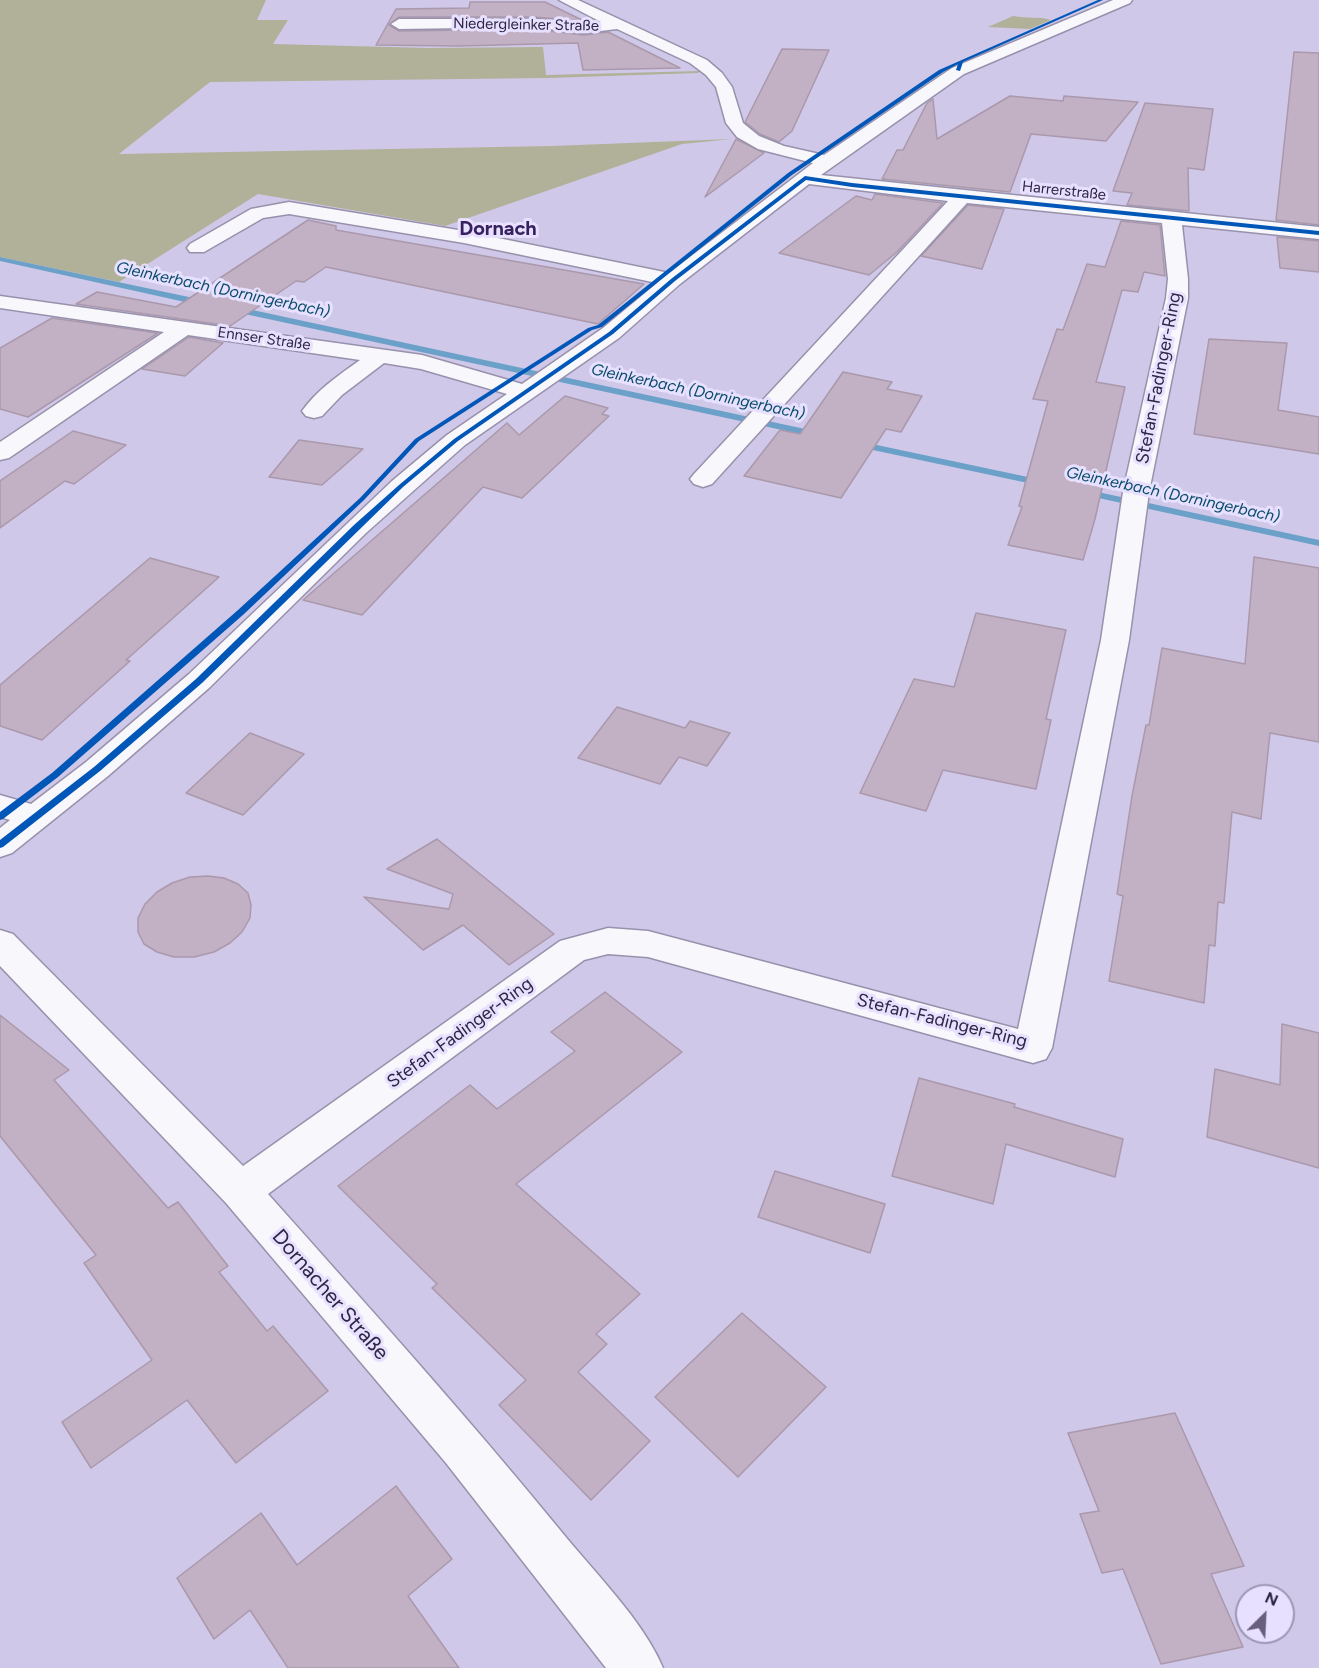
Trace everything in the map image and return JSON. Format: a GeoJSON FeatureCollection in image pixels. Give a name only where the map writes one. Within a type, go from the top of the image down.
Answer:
{"type":"FeatureCollection","features":[{"type":"Feature","properties":{"kind":"street","name":"Niedergleinker Straße"},"geometry":{"type":"LineString","coordinates":[[566,0],[696,60],[707,68],[723,85],[735,126],[742,133],[779,149],[827,161]]}},
{"type":"Feature","properties":{"kind":"street"},"geometry":{"type":"LineString","coordinates":[[0,845],[97,769],[199,681],[401,486],[456,440],[542,382],[628,319],[673,280],[827,161],[958,71],[1125,0]]}},
{"type":"Feature","properties":{"kind":"street","name":"Niedergleinker Straße"},"geometry":{"type":"LineString","coordinates":[[399,24],[533,23],[584,28],[618,24]]}},
{"type":"Feature","properties":{"kind":"street","name":"Harrerstraße"},"geometry":{"type":"LineString","coordinates":[[805,178],[852,185],[1319,232]]}},
{"type":"Feature","properties":{"kind":"street"},"geometry":{"type":"LineString","coordinates":[[703,479],[964,195]]}},
{"type":"Feature","properties":{"kind":"street"},"geometry":{"type":"LineString","coordinates":[[197,248],[258,213],[289,208],[464,237],[673,280]]}},
{"type":"Feature","properties":{"kind":"street","name":"Stefan-Fadinger-Ring"},"geometry":{"type":"LineString","coordinates":[[240,1191],[573,950],[608,941],[648,944],[1033,1048],[1115,640],[1135,501],[1177,298],[1178,279],[1171,218]]}},
{"type":"Feature","properties":{"kind":"street","name":"Ennser Straße"},"geometry":{"type":"LineString","coordinates":[[0,302],[380,356],[542,382]]}},
{"type":"Feature","properties":{"kind":"street"},"geometry":{"type":"LineString","coordinates":[[0,453],[184,328]]}},
{"type":"Feature","properties":{"kind":"street"},"geometry":{"type":"LineString","coordinates":[[314,411],[334,390],[380,356]]}},
{"type":"Feature","properties":{"kind":"street"},"geometry":{"type":"LineString","coordinates":[[0,806],[36,818]]}},
{"type":"Feature","properties":{"kind":"street","name":"Dornacher Straße"},"geometry":{"type":"LineString","coordinates":[[0,943],[240,1191],[462,1447],[610,1631],[637,1668]]}},
{"type":"Feature","properties":{"kind":"green space"},"geometry":{"type":"Polygon","coordinates":[[[0,0],[266,0],[257,20],[288,20],[273,44],[428,48],[543,47],[546,75],[700,71],[698,73],[548,78],[210,82],[119,154],[552,146],[732,139],[682,144],[445,226],[258,194],[119,282],[0,257],[0,0]]]}},
{"type":"Feature","properties":{"kind":"green space"},"geometry":{"type":"Polygon","coordinates":[[[1013,16],[1051,20],[1030,29],[988,27],[1013,16]]]}},
{"type":"Feature","properties":{"kind":"building"},"geometry":{"type":"Polygon","coordinates":[[[470,2],[545,2],[584,21],[533,17],[399,17],[389,25],[399,31],[533,29],[584,35],[608,32],[680,68],[583,70],[578,43],[459,46],[376,45],[396,9],[469,8],[470,2]]]}},
{"type":"Feature","properties":{"kind":"building"},"geometry":{"type":"Polygon","coordinates":[[[782,49],[829,50],[792,131],[779,142],[760,134],[745,122],[782,49]]]}},
{"type":"Feature","properties":{"kind":"building"},"geometry":{"type":"Polygon","coordinates":[[[1294,52],[1319,53],[1319,225],[1276,220],[1294,52]]]}},
{"type":"Feature","properties":{"kind":"building"},"geometry":{"type":"Polygon","coordinates":[[[1010,96],[1063,101],[1064,96],[1138,102],[1106,141],[1031,134],[1010,192],[882,179],[897,150],[903,150],[927,103],[933,99],[937,139],[1010,96]]]}},
{"type":"Feature","properties":{"kind":"building"},"geometry":{"type":"Polygon","coordinates":[[[1145,103],[1213,109],[1204,170],[1188,168],[1189,211],[1127,205],[1132,193],[1113,191],[1145,103]]]}},
{"type":"Feature","properties":{"kind":"building"},"geometry":{"type":"Polygon","coordinates":[[[736,139],[764,153],[705,197],[736,139]]]}},
{"type":"Feature","properties":{"kind":"building"},"geometry":{"type":"Polygon","coordinates":[[[875,194],[943,203],[897,252],[869,275],[779,253],[856,196],[872,200],[875,194]]]}},
{"type":"Feature","properties":{"kind":"building"},"geometry":{"type":"Polygon","coordinates":[[[968,205],[1004,209],[982,269],[921,256],[968,205]]]}},
{"type":"Feature","properties":{"kind":"building"},"geometry":{"type":"Polygon","coordinates":[[[308,220],[336,226],[336,230],[644,284],[598,324],[326,267],[304,282],[296,281],[230,326],[76,304],[97,292],[176,307],[308,220]]]}},
{"type":"Feature","properties":{"kind":"building"},"geometry":{"type":"Polygon","coordinates":[[[1121,221],[1160,225],[1165,276],[1144,272],[1138,292],[1122,290],[1096,382],[1125,387],[1095,519],[1083,560],[1008,545],[1022,507],[1019,506],[1048,401],[1033,399],[1057,329],[1063,330],[1087,264],[1105,267],[1121,221]]]}},
{"type":"Feature","properties":{"kind":"building"},"geometry":{"type":"Polygon","coordinates":[[[1277,237],[1319,241],[1319,272],[1280,268],[1277,237]]]}},
{"type":"Feature","properties":{"kind":"building"},"geometry":{"type":"Polygon","coordinates":[[[52,318],[158,333],[28,417],[0,409],[0,348],[52,318]]]}},
{"type":"Feature","properties":{"kind":"building"},"geometry":{"type":"Polygon","coordinates":[[[189,337],[223,343],[185,376],[142,369],[189,337]]]}},
{"type":"Feature","properties":{"kind":"building"},"geometry":{"type":"Polygon","coordinates":[[[1209,339],[1287,343],[1278,410],[1319,417],[1319,454],[1194,434],[1209,339]]]}},
{"type":"Feature","properties":{"kind":"building"},"geometry":{"type":"Polygon","coordinates":[[[843,372],[892,382],[887,389],[922,396],[901,432],[886,429],[841,498],[744,476],[780,430],[800,434],[843,372]]]}},
{"type":"Feature","properties":{"kind":"building"},"geometry":{"type":"Polygon","coordinates":[[[565,396],[608,408],[602,414],[609,416],[522,498],[483,487],[362,615],[303,600],[507,423],[519,435],[565,396]]]}},
{"type":"Feature","properties":{"kind":"building"},"geometry":{"type":"Polygon","coordinates":[[[73,431],[126,445],[74,484],[65,481],[0,528],[0,481],[73,431]]]}},
{"type":"Feature","properties":{"kind":"building"},"geometry":{"type":"Polygon","coordinates":[[[299,440],[363,449],[322,485],[269,477],[299,440]]]}},
{"type":"Feature","properties":{"kind":"building"},"geometry":{"type":"Polygon","coordinates":[[[1254,557],[1319,568],[1319,742],[1270,733],[1261,819],[1232,812],[1224,903],[1218,902],[1215,946],[1209,945],[1204,1003],[1109,981],[1123,896],[1117,894],[1132,796],[1146,725],[1149,725],[1162,648],[1245,664],[1254,557]]]}},
{"type":"Feature","properties":{"kind":"building"},"geometry":{"type":"Polygon","coordinates":[[[150,558],[219,577],[126,660],[130,661],[42,740],[0,726],[0,685],[150,558]]]}},
{"type":"Feature","properties":{"kind":"building"},"geometry":{"type":"Polygon","coordinates":[[[976,613],[1066,630],[1046,719],[1051,720],[1036,789],[943,770],[926,811],[860,793],[914,679],[954,687],[976,613]]]}},
{"type":"Feature","properties":{"kind":"building"},"geometry":{"type":"Polygon","coordinates":[[[617,707],[685,728],[690,721],[730,733],[707,766],[679,757],[660,784],[578,758],[617,707]]]}},
{"type":"Feature","properties":{"kind":"building"},"geometry":{"type":"Polygon","coordinates":[[[250,733],[304,754],[243,815],[186,793],[250,733]]]}},
{"type":"Feature","properties":{"kind":"building"},"geometry":{"type":"Polygon","coordinates":[[[437,839],[554,934],[509,965],[463,925],[423,950],[364,897],[449,909],[453,894],[387,869],[437,839]]]}},
{"type":"Feature","properties":{"kind":"building"},"geometry":{"type":"Polygon","coordinates":[[[190,877],[224,878],[238,884],[248,893],[251,905],[250,918],[242,932],[230,943],[214,952],[194,957],[174,957],[157,952],[144,944],[138,932],[138,918],[145,904],[157,892],[172,883],[190,877]]]}},
{"type":"Feature","properties":{"kind":"building"},"geometry":{"type":"Polygon","coordinates":[[[605,992],[682,1052],[516,1184],[640,1294],[596,1334],[607,1344],[578,1372],[650,1441],[591,1500],[499,1405],[526,1380],[432,1288],[437,1284],[338,1186],[470,1085],[497,1109],[575,1051],[551,1032],[605,992]]]}},
{"type":"Feature","properties":{"kind":"building"},"geometry":{"type":"Polygon","coordinates":[[[0,1015],[69,1070],[54,1080],[168,1208],[178,1202],[228,1266],[219,1272],[267,1331],[273,1326],[328,1391],[236,1463],[187,1400],[91,1468],[62,1422],[152,1360],[84,1263],[96,1255],[0,1136],[0,1015]]]}},
{"type":"Feature","properties":{"kind":"building"},"geometry":{"type":"Polygon","coordinates":[[[1282,1024],[1319,1033],[1319,1168],[1207,1137],[1215,1069],[1280,1085],[1282,1024]]]}},
{"type":"Feature","properties":{"kind":"building"},"geometry":{"type":"Polygon","coordinates":[[[919,1078],[1015,1104],[1014,1107],[1123,1139],[1115,1177],[1006,1144],[993,1204],[892,1176],[919,1078]]]}},
{"type":"Feature","properties":{"kind":"building"},"geometry":{"type":"Polygon","coordinates":[[[775,1171],[885,1204],[870,1253],[758,1217],[775,1171]]]}},
{"type":"Feature","properties":{"kind":"building"},"geometry":{"type":"Polygon","coordinates":[[[742,1313],[826,1387],[738,1477],[655,1397],[742,1313]]]}},
{"type":"Feature","properties":{"kind":"building"},"geometry":{"type":"Polygon","coordinates":[[[1175,1413],[1244,1566],[1211,1574],[1235,1629],[1235,1644],[1242,1644],[1243,1647],[1161,1664],[1123,1569],[1102,1573],[1080,1514],[1099,1511],[1068,1433],[1175,1413]]]}},
{"type":"Feature","properties":{"kind":"building"},"geometry":{"type":"Polygon","coordinates":[[[396,1486],[452,1559],[408,1596],[459,1668],[288,1668],[250,1610],[214,1639],[177,1578],[261,1513],[297,1565],[396,1486]]]}},
{"type":"Feature","properties":{"kind":"waterway","name":"Gleinkerbach (Dorningerbach)"},"geometry":{"type":"LineString","coordinates":[[0,259],[203,303]]}},
{"type":"Feature","properties":{"kind":"waterway","name":"Gleinkerbach (Dorningerbach)"},"geometry":{"type":"LineString","coordinates":[[234,309],[819,435]]}},
{"type":"Feature","properties":{"kind":"waterway","name":"Gleinkerbach (Dorningerbach)"},"geometry":{"type":"LineString","coordinates":[[858,444],[1042,483]]}},
{"type":"Feature","properties":{"kind":"waterway","name":"Gleinkerbach (Dorningerbach)"},"geometry":{"type":"LineString","coordinates":[[1084,492],[1319,543]]}},
{"type":"Feature","properties":{"kind":"cycle path"},"geometry":{"type":"LineString","coordinates":[[958,70],[961,61],[1101,0]]}},
{"type":"Feature","properties":{"kind":"cycle path"},"geometry":{"type":"LineString","coordinates":[[0,817],[55,775],[241,612],[362,499],[417,440],[590,329],[600,326],[790,174],[941,71],[961,61]]}},
{"type":"Feature","properties":{"kind":"cycle path"},"geometry":{"type":"LineString","coordinates":[[0,845],[97,769],[199,681],[357,527],[456,440],[611,333],[673,280],[805,178],[852,185],[1319,233]]}},
{"type":"Feature","properties":{"kind":"district","name":"Dornach"},"geometry":{"type":"Point","coordinates":[498,229]}}]}
